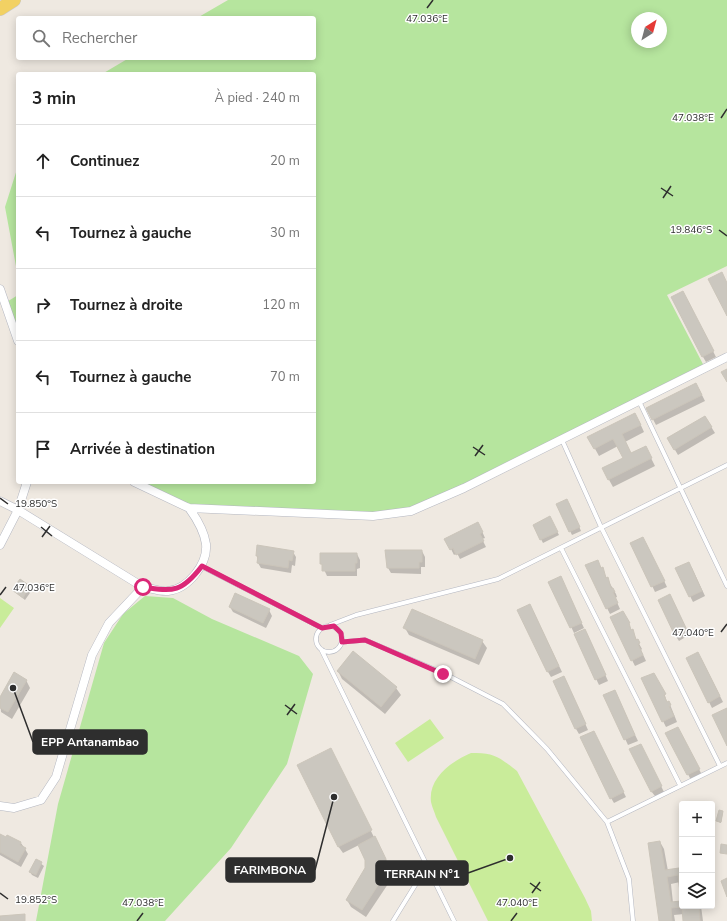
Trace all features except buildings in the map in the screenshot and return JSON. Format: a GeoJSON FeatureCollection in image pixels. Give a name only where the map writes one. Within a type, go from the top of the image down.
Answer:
{"type":"FeatureCollection","features":[{"type":"Feature","properties":{"kind":"main road"},"geometry":{"type":"LineString","coordinates":[[0,9],[14,0]]}},
{"type":"Feature","properties":{"kind":"street"},"geometry":{"type":"LineString","coordinates":[[0,289],[16,335]]}},
{"type":"Feature","properties":{"kind":"street"},"geometry":{"type":"LineString","coordinates":[[138,484],[189,508],[373,516],[411,511],[464,488],[727,357]]}},
{"type":"Feature","properties":{"kind":"street"},"geometry":{"type":"LineString","coordinates":[[0,545],[18,510],[26,484]]}},
{"type":"Feature","properties":{"kind":"street"},"geometry":{"type":"LineString","coordinates":[[0,501],[18,510],[143,587],[168,591],[190,582],[202,566],[206,546],[200,524],[189,508]]}},
{"type":"Feature","properties":{"kind":"street"},"geometry":{"type":"LineString","coordinates":[[0,806],[14,808],[41,800],[56,777],[92,655],[109,623],[143,587]]}},
{"type":"Feature","properties":{"kind":"lane"},"geometry":{"type":"LineString","coordinates":[[639,401],[727,586]]}},
{"type":"Feature","properties":{"kind":"lane"},"geometry":{"type":"LineString","coordinates":[[562,440],[601,527],[720,766]]}},
{"type":"Feature","properties":{"kind":"lane"},"geometry":{"type":"LineString","coordinates":[[202,566],[322,628],[356,615],[498,579],[727,465]]}},
{"type":"Feature","properties":{"kind":"lane"},"geometry":{"type":"LineString","coordinates":[[561,548],[680,785]]}},
{"type":"Feature","properties":{"kind":"lane"},"geometry":{"type":"LineString","coordinates":[[321,649],[329,652],[334,651],[341,646],[341,633],[334,626],[330,626]]}},
{"type":"Feature","properties":{"kind":"lane"},"geometry":{"type":"LineString","coordinates":[[322,628],[316,638],[316,642],[321,649],[454,921]]}},
{"type":"Feature","properties":{"kind":"lane"},"geometry":{"type":"LineString","coordinates":[[342,642],[365,640],[443,674],[503,704],[547,748],[606,822],[629,879],[633,921]]}},
{"type":"Feature","properties":{"kind":"lane"},"geometry":{"type":"LineString","coordinates":[[606,822],[727,762]]}},
{"type":"Feature","properties":{"kind":"lane"},"geometry":{"type":"LineString","coordinates":[[393,921],[427,866]]}},
{"type":"Feature","properties":{"kind":"green space"},"geometry":{"type":"Polygon","coordinates":[[[228,0],[727,0],[727,266],[667,295],[705,368],[411,511],[373,516],[189,508],[138,484],[316,484],[316,72],[105,72],[126,60],[316,60],[316,16],[200,16],[228,0]]]}},
{"type":"Feature","properties":{"kind":"green space"},"geometry":{"type":"Polygon","coordinates":[[[16,172],[16,266],[5,207],[16,172]]]}},
{"type":"Feature","properties":{"kind":"green space"},"geometry":{"type":"Polygon","coordinates":[[[16,296],[16,335],[5,303],[16,296]]]}},
{"type":"Feature","properties":{"kind":"green space"},"geometry":{"type":"Polygon","coordinates":[[[145,596],[173,598],[212,619],[299,656],[313,674],[287,764],[231,848],[165,921],[36,921],[58,804],[104,643],[123,614],[145,596]]]}},
{"type":"Feature","properties":{"kind":"green space"},"geometry":{"type":"Polygon","coordinates":[[[0,598],[14,608],[0,628],[0,598]]]}},
{"type":"Feature","properties":{"kind":"green space"},"geometry":{"type":"Polygon","coordinates":[[[430,719],[444,738],[408,762],[395,743],[430,719]]]}},
{"type":"Feature","properties":{"kind":"green space"},"geometry":{"type":"Polygon","coordinates":[[[471,753],[485,753],[496,756],[517,771],[585,898],[591,911],[592,921],[488,921],[436,817],[431,802],[433,785],[437,778],[449,766],[471,753]]]}},
{"type":"Feature","properties":{"kind":"place","name":"EPP Antanambao"},"geometry":{"type":"Point","coordinates":[13,688]}},
{"type":"Feature","properties":{"kind":"place","name":"FARIMBONA"},"geometry":{"type":"Point","coordinates":[334,797]}},
{"type":"Feature","properties":{"kind":"place","name":"TERRAIN N°1"},"geometry":{"type":"Point","coordinates":[510,858]}},
{"type":"Feature","properties":{"kind":"route"},"geometry":{"type":"LineString","coordinates":[[143,587],[168,591],[190,582],[202,566],[322,628],[326,626],[334,626],[341,633],[342,642],[365,640],[443,674]]}}]}
